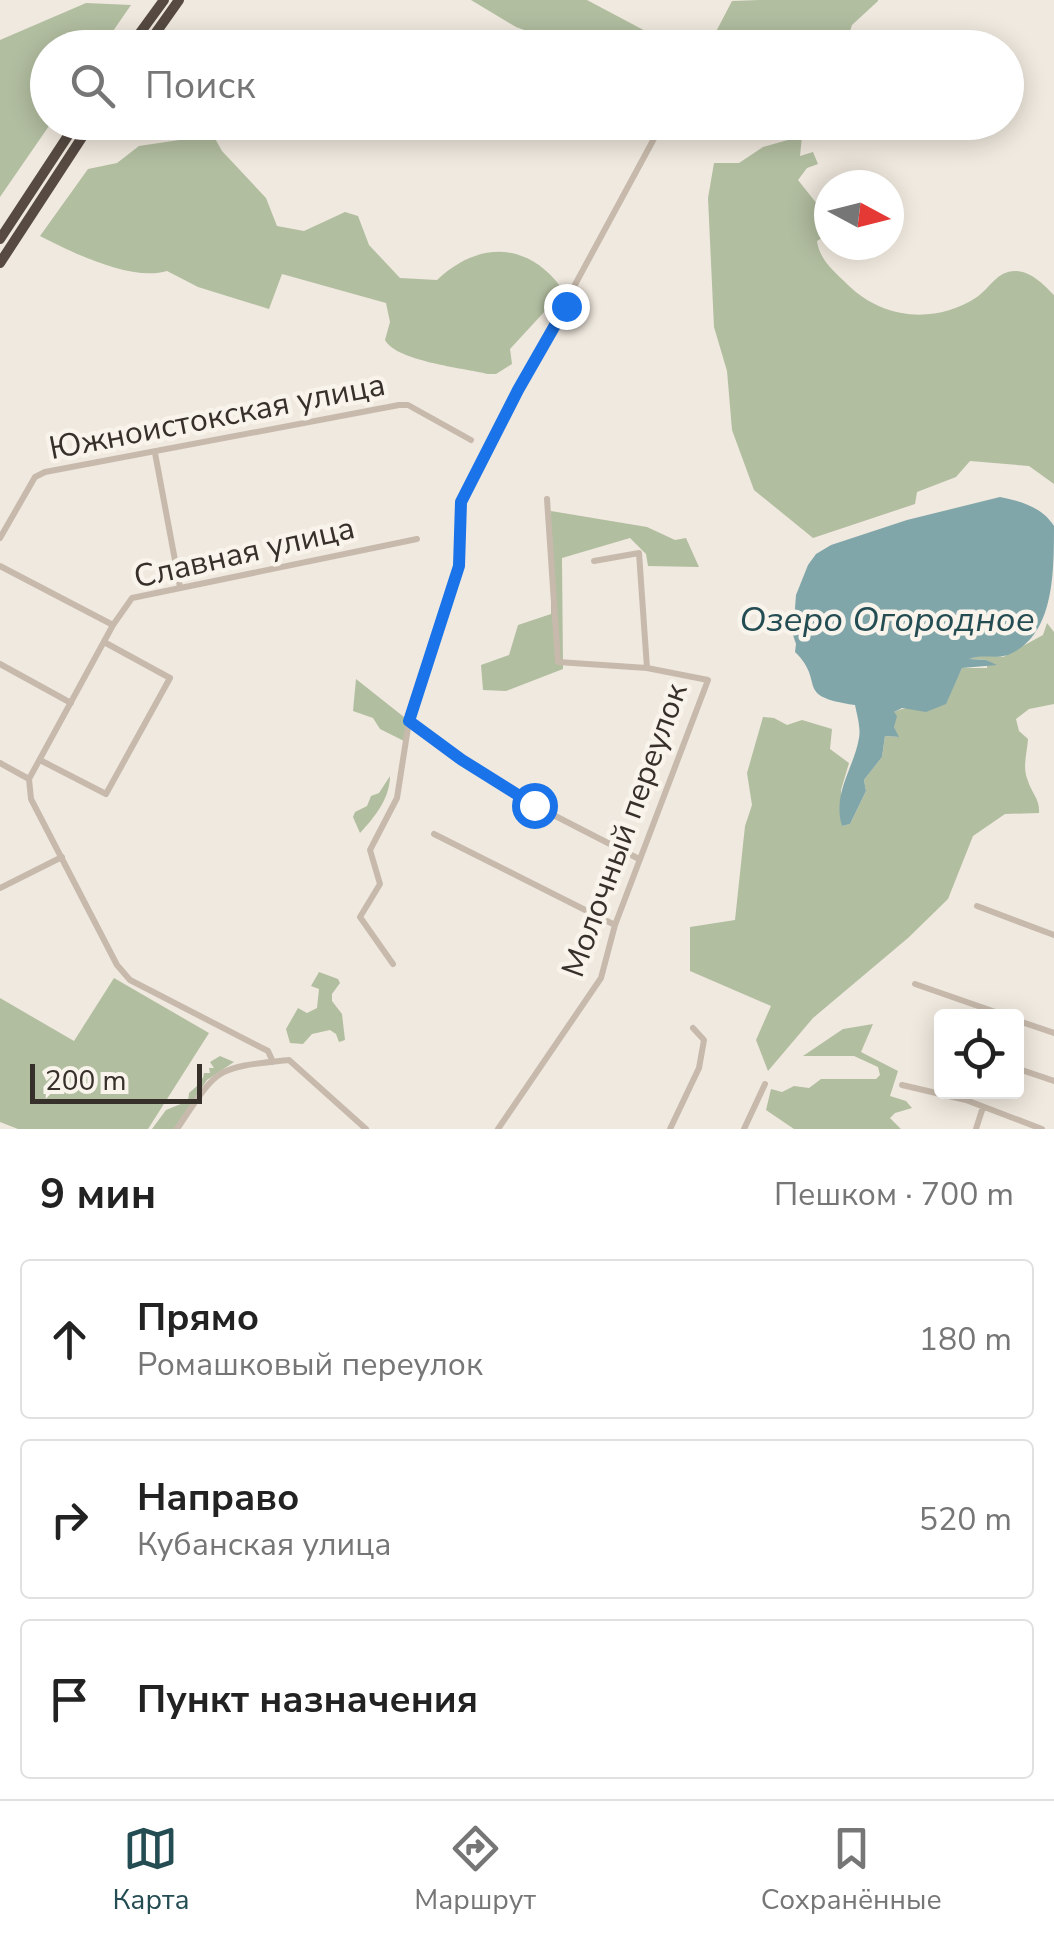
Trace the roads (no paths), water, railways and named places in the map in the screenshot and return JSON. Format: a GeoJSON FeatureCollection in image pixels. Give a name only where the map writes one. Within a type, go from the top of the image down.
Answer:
{"type":"FeatureCollection","features":[{"type":"Feature","properties":{"kind":"highway"},"geometry":{"type":"LineString","coordinates":[[143,30],[164,0]]}},
{"type":"Feature","properties":{"kind":"highway"},"geometry":{"type":"LineString","coordinates":[[158,30],[179,0]]}},
{"type":"Feature","properties":{"kind":"highway"},"geometry":{"type":"LineString","coordinates":[[0,240],[65,140]]}},
{"type":"Feature","properties":{"kind":"highway"},"geometry":{"type":"LineString","coordinates":[[0,263],[80,140]]}},
{"type":"Feature","properties":{"kind":"street"},"geometry":{"type":"LineString","coordinates":[[394,964],[360,917],[380,884],[370,850],[397,798],[409,721],[459,566],[461,502],[653,140]]}},
{"type":"Feature","properties":{"kind":"street","name":"Южноистокская улица"},"geometry":{"type":"LineString","coordinates":[[0,538],[38,475],[400,406],[408,406],[471,440]]}},
{"type":"Feature","properties":{"kind":"street"},"geometry":{"type":"LineString","coordinates":[[155,453],[180,588]]}},
{"type":"Feature","properties":{"kind":"street"},"geometry":{"type":"LineString","coordinates":[[547,499],[558,662],[647,668]]}},
{"type":"Feature","properties":{"kind":"street","name":"Славная улица"},"geometry":{"type":"LineString","coordinates":[[29,779],[113,624],[132,598],[416,540]]}},
{"type":"Feature","properties":{"kind":"street","name":"Молочный переулок"},"geometry":{"type":"LineString","coordinates":[[498,1129],[600,978],[614,926],[708,680],[647,668],[638,553],[594,561]]}},
{"type":"Feature","properties":{"kind":"street"},"geometry":{"type":"LineString","coordinates":[[0,566],[113,624]]}},
{"type":"Feature","properties":{"kind":"street"},"geometry":{"type":"LineString","coordinates":[[40,760],[106,794],[170,678],[104,642]]}},
{"type":"Feature","properties":{"kind":"street"},"geometry":{"type":"LineString","coordinates":[[0,664],[72,703]]}},
{"type":"Feature","properties":{"kind":"street"},"geometry":{"type":"LineString","coordinates":[[409,721],[534,805],[640,859]]}},
{"type":"Feature","properties":{"kind":"street"},"geometry":{"type":"LineString","coordinates":[[0,763],[29,779],[31,799],[117,965],[130,980],[268,1052],[274,1062]]}},
{"type":"Feature","properties":{"kind":"street"},"geometry":{"type":"LineString","coordinates":[[434,834],[614,926]]}},
{"type":"Feature","properties":{"kind":"street"},"geometry":{"type":"LineString","coordinates":[[0,888],[62,857]]}},
{"type":"Feature","properties":{"kind":"street"},"geometry":{"type":"LineString","coordinates":[[977,906],[1054,934]]}},
{"type":"Feature","properties":{"kind":"street"},"geometry":{"type":"LineString","coordinates":[[916,984],[987,1009]]}},
{"type":"Feature","properties":{"kind":"street"},"geometry":{"type":"LineString","coordinates":[[1024,1023],[1054,1034]]}},
{"type":"Feature","properties":{"kind":"street"},"geometry":{"type":"LineString","coordinates":[[670,1129],[698,1068],[704,1040],[693,1028]]}},
{"type":"Feature","properties":{"kind":"street"},"geometry":{"type":"LineString","coordinates":[[177,1129],[209,1081],[223,1070],[289,1060],[366,1129]]}},
{"type":"Feature","properties":{"kind":"street"},"geometry":{"type":"LineString","coordinates":[[1024,1071],[1054,1081]]}},
{"type":"Feature","properties":{"kind":"street"},"geometry":{"type":"LineString","coordinates":[[744,1129],[765,1084]]}},
{"type":"Feature","properties":{"kind":"street"},"geometry":{"type":"LineString","coordinates":[[902,1085],[936,1091],[1042,1129]]}},
{"type":"Feature","properties":{"kind":"street"},"geometry":{"type":"LineString","coordinates":[[976,1129],[984,1107]]}},
{"type":"Feature","properties":{"kind":"water","name":"Озеро Огородное"},"geometry":{"type":"Polygon","coordinates":[[[1000,497],[1030,506],[1054,526],[1052,583],[1043,619],[1035,634],[1008,655],[969,659],[997,665],[962,668],[946,704],[926,712],[902,708],[894,712],[899,737],[885,736],[882,757],[864,780],[866,791],[850,824],[842,826],[840,803],[859,726],[855,705],[817,692],[795,652],[789,623],[794,621],[796,595],[808,565],[816,554],[831,545],[907,520],[1000,497]]]}}]}
